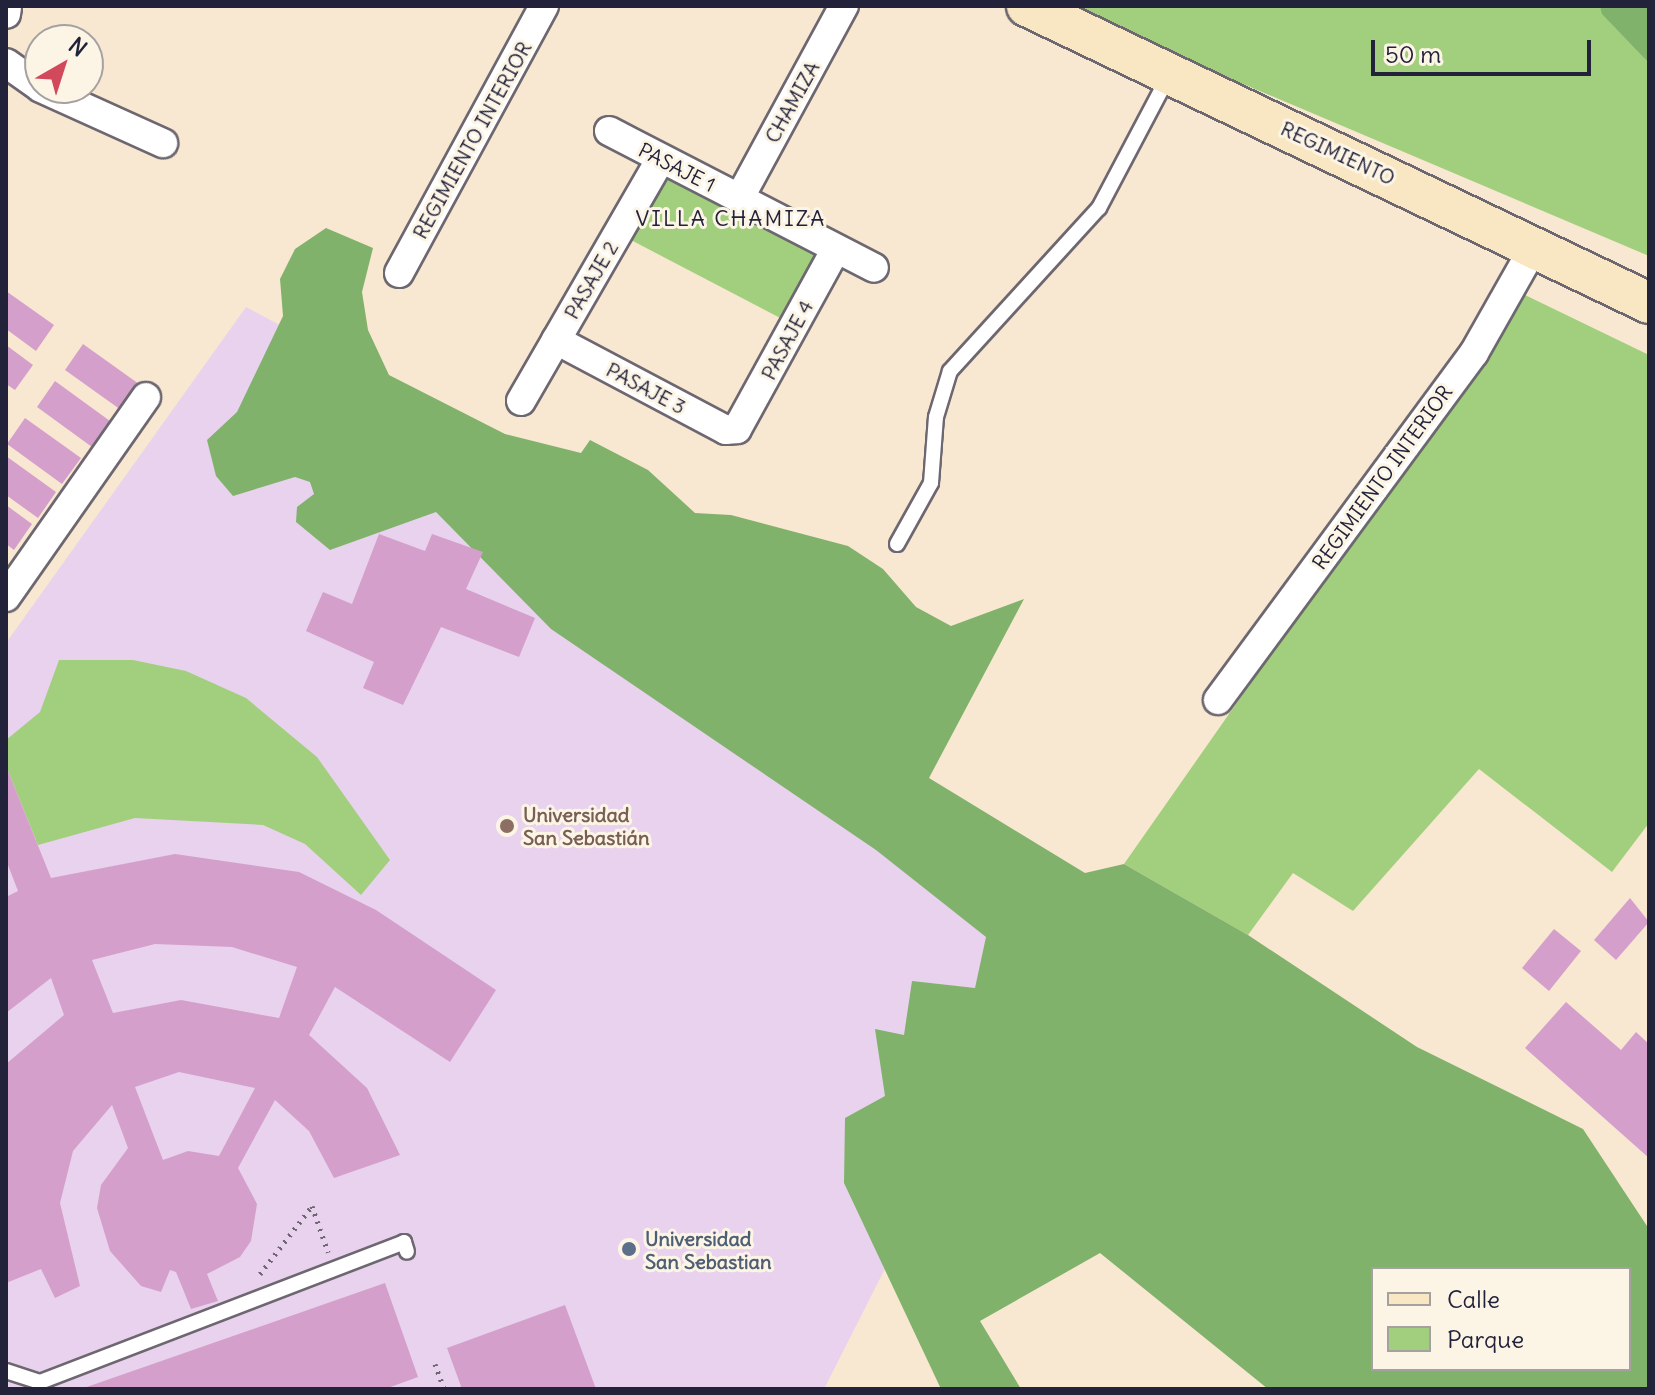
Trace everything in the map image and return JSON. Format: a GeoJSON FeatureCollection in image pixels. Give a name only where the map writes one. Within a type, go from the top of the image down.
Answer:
{"type":"FeatureCollection","features":[{"type":"Feature","properties":{"kind":"main road","name":"REGIMIENTO"},"geometry":{"type":"LineString","coordinates":[[1027,6],[1649,303]]}},
{"type":"Feature","properties":{"kind":"street","name":"REGIMIENTO INTERIOR"},"geometry":{"type":"LineString","coordinates":[[399,273],[544,6]]}},
{"type":"Feature","properties":{"kind":"street","name":"CHAMIZA"},"geometry":{"type":"LineString","coordinates":[[739,199],[844,6]]}},
{"type":"Feature","properties":{"kind":"street"},"geometry":{"type":"LineString","coordinates":[[6,14],[7,7]]}},
{"type":"Feature","properties":{"kind":"street"},"geometry":{"type":"LineString","coordinates":[[6,63],[24,76]]}},
{"type":"Feature","properties":{"kind":"street"},"geometry":{"type":"LineString","coordinates":[[76,104],[163,143]]}},
{"type":"Feature","properties":{"kind":"street","name":"PASAJE 1"},"geometry":{"type":"LineString","coordinates":[[609,131],[874,268]]}},
{"type":"Feature","properties":{"kind":"street","name":"PASAJE 2"},"geometry":{"type":"LineString","coordinates":[[521,401],[661,159]]}},
{"type":"Feature","properties":{"kind":"street","name":"REGIMIENTO INTERIOR"},"geometry":{"type":"LineString","coordinates":[[1218,700],[1474,353],[1534,247]]}},
{"type":"Feature","properties":{"kind":"street","name":"PASAJE 4"},"geometry":{"type":"LineString","coordinates":[[737,429],[836,249]]}},
{"type":"Feature","properties":{"kind":"street","name":"PASAJE 3"},"geometry":{"type":"LineString","coordinates":[[556,340],[726,430],[737,429]]}},
{"type":"Feature","properties":{"kind":"street"},"geometry":{"type":"LineString","coordinates":[[6,597],[146,397]]}},
{"type":"Feature","properties":{"kind":"lane"},"geometry":{"type":"LineString","coordinates":[[897,544],[931,483],[936,417],[950,371],[1099,208],[1170,73]]}},
{"type":"Feature","properties":{"kind":"lane"},"geometry":{"type":"LineString","coordinates":[[6,1371],[40,1382],[404,1242],[407,1252]]}},
{"type":"Feature","properties":{"kind":"path"},"geometry":{"type":"LineString","coordinates":[[233,1310],[312,1206],[334,1271]]}},
{"type":"Feature","properties":{"kind":"path"},"geometry":{"type":"LineString","coordinates":[[435,1364],[444,1389]]}},
{"type":"Feature","properties":{"kind":"shaded area","name":"Universidad San Sebastián"},"geometry":{"type":"Polygon","coordinates":[[[246,307],[964,691],[929,778],[1085,874],[824,1389],[6,1389],[6,643],[246,307]]]}},
{"type":"Feature","properties":{"kind":"green space"},"geometry":{"type":"Polygon","coordinates":[[[1078,6],[1600,6],[1649,63],[1649,256],[1104,25],[1078,6]]]}},
{"type":"Feature","properties":{"kind":"green space"},"geometry":{"type":"Polygon","coordinates":[[[1600,6],[1649,6],[1649,63],[1602,14],[1600,6]]]}},
{"type":"Feature","properties":{"kind":"green space"},"geometry":{"type":"Polygon","coordinates":[[[677,178],[816,252],[786,321],[629,239],[663,180],[677,178]]]}},
{"type":"Feature","properties":{"kind":"green space"},"geometry":{"type":"Polygon","coordinates":[[[326,228],[373,248],[362,292],[368,330],[389,375],[505,434],[581,453],[590,440],[648,470],[695,513],[731,515],[848,546],[883,569],[916,607],[951,626],[1024,599],[929,778],[1085,873],[1124,864],[1248,935],[1417,1047],[1583,1129],[1649,1229],[1649,1389],[1268,1389],[1100,1253],[980,1321],[1021,1389],[941,1389],[844,1183],[845,1118],[885,1096],[875,1029],[904,1035],[912,981],[975,988],[986,937],[876,850],[551,629],[436,512],[330,550],[296,522],[297,507],[314,494],[310,482],[295,477],[233,496],[216,476],[207,440],[237,412],[283,316],[280,279],[295,249],[326,228]]]}},
{"type":"Feature","properties":{"kind":"green space"},"geometry":{"type":"Polygon","coordinates":[[[1523,294],[1649,355],[1649,823],[1612,872],[1479,769],[1353,911],[1293,873],[1248,935],[1124,864],[1523,294]]]}},
{"type":"Feature","properties":{"kind":"green space"},"geometry":{"type":"Polygon","coordinates":[[[59,660],[133,660],[186,671],[246,698],[317,757],[390,860],[361,895],[305,844],[263,825],[135,818],[38,845],[6,766],[6,740],[40,712],[59,660]]]}},
{"type":"Feature","properties":{"kind":"building"},"geometry":{"type":"Polygon","coordinates":[[[6,291],[54,325],[36,351],[6,329],[6,291]]]}},
{"type":"Feature","properties":{"kind":"building"},"geometry":{"type":"Polygon","coordinates":[[[83,344],[139,384],[121,410],[65,370],[83,344]]]}},
{"type":"Feature","properties":{"kind":"building"},"geometry":{"type":"Polygon","coordinates":[[[6,345],[33,365],[15,390],[6,384],[6,345]]]}},
{"type":"Feature","properties":{"kind":"building"},"geometry":{"type":"Polygon","coordinates":[[[55,381],[110,421],[92,447],[37,407],[55,381]]]}},
{"type":"Feature","properties":{"kind":"building"},"geometry":{"type":"Polygon","coordinates":[[[25,418],[81,458],[62,484],[7,444],[25,418]]]}},
{"type":"Feature","properties":{"kind":"building"},"geometry":{"type":"Polygon","coordinates":[[[6,456],[56,492],[38,518],[6,495],[6,456]]]}},
{"type":"Feature","properties":{"kind":"building"},"geometry":{"type":"Polygon","coordinates":[[[6,505],[32,524],[14,550],[6,544],[6,505]]]}},
{"type":"Feature","properties":{"kind":"building"},"geometry":{"type":"Polygon","coordinates":[[[379,534],[425,551],[432,534],[483,552],[466,589],[535,618],[519,657],[441,627],[403,705],[363,688],[374,662],[306,631],[323,592],[352,604],[379,534]]]}},
{"type":"Feature","properties":{"kind":"building"},"geometry":{"type":"Polygon","coordinates":[[[6,766],[51,878],[175,854],[299,872],[376,910],[496,990],[450,1062],[335,987],[309,1035],[367,1088],[400,1155],[334,1178],[309,1131],[275,1100],[238,1168],[257,1204],[251,1241],[240,1257],[207,1274],[218,1301],[191,1309],[176,1272],[170,1270],[161,1292],[141,1286],[110,1251],[97,1208],[101,1185],[128,1148],[112,1105],[73,1151],[60,1203],[80,1286],[55,1298],[41,1269],[6,1283],[6,1064],[64,1015],[51,978],[6,1013],[6,897],[18,891],[6,860],[6,766]],[[155,944],[92,960],[113,1013],[181,1000],[279,1018],[297,967],[232,947],[155,944]],[[179,1072],[135,1087],[163,1160],[188,1151],[219,1156],[255,1088],[179,1072]]]}},
{"type":"Feature","properties":{"kind":"building"},"geometry":{"type":"Polygon","coordinates":[[[1630,898],[1649,922],[1616,960],[1594,940],[1630,898]]]}},
{"type":"Feature","properties":{"kind":"building"},"geometry":{"type":"Polygon","coordinates":[[[1554,929],[1581,951],[1549,991],[1522,968],[1554,929]]]}},
{"type":"Feature","properties":{"kind":"building"},"geometry":{"type":"Polygon","coordinates":[[[1566,1002],[1621,1050],[1636,1032],[1649,1044],[1649,1158],[1525,1048],[1566,1002]]]}},
{"type":"Feature","properties":{"kind":"building"},"geometry":{"type":"Polygon","coordinates":[[[385,1283],[418,1377],[385,1389],[81,1389],[385,1283]]]}},
{"type":"Feature","properties":{"kind":"building"},"geometry":{"type":"Polygon","coordinates":[[[565,1305],[596,1389],[462,1389],[447,1348],[565,1305]]]}},
{"type":"Feature","properties":{"kind":"place","name":"Universidad San Sebastián"},"geometry":{"type":"Point","coordinates":[507,826]}},
{"type":"Feature","properties":{"kind":"place","name":"Universidad San Sebastian"},"geometry":{"type":"Point","coordinates":[629,1249]}},
{"type":"Feature","properties":{"kind":"district","name":"VILLA CHAMIZA"},"geometry":{"type":"Point","coordinates":[731,219]}}]}
